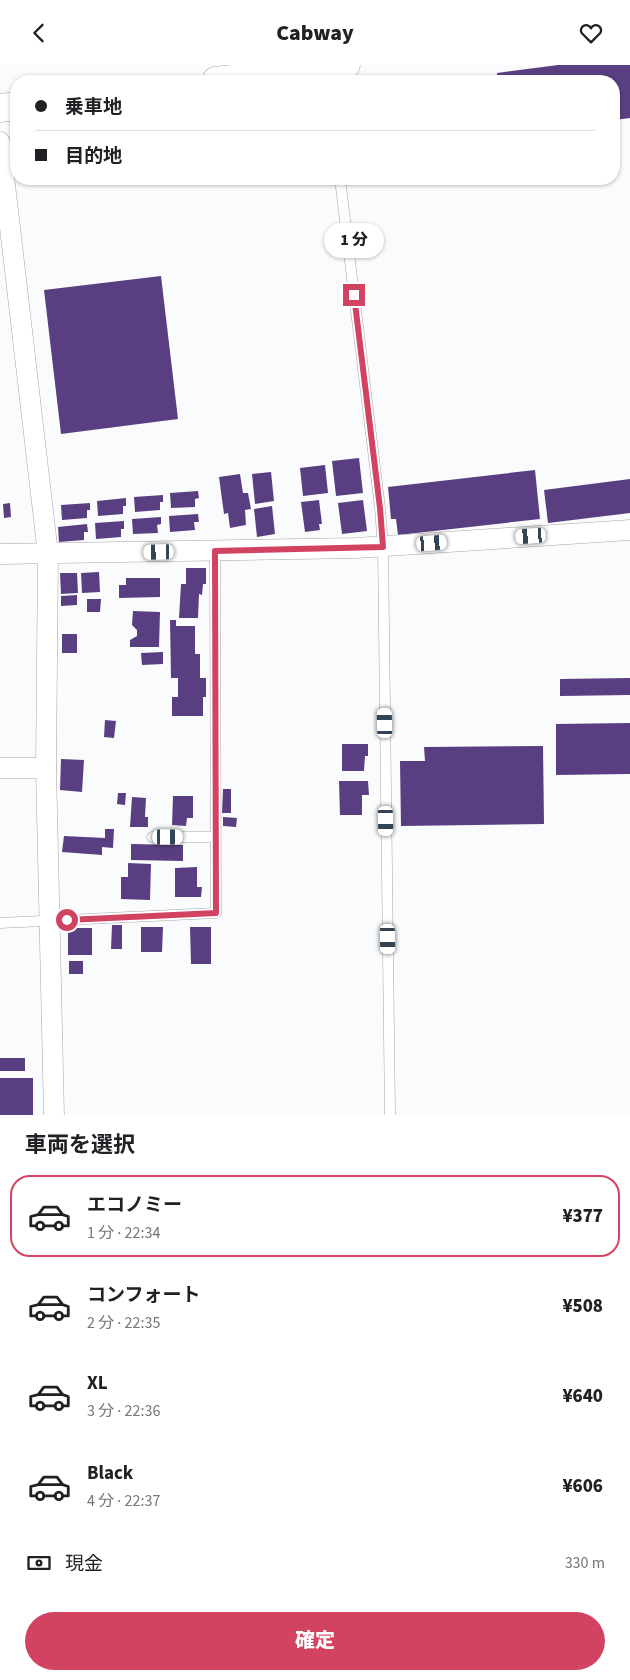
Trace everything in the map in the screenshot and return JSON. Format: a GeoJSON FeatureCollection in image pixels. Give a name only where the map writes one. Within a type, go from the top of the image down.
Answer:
{"type":"FeatureCollection","features":[{"type":"Feature","properties":{"kind":"main road"},"geometry":{"type":"LineString","coordinates":[[279,75],[332,70]]}},
{"type":"Feature","properties":{"kind":"street"},"geometry":{"type":"LineString","coordinates":[[0,142],[48,554],[46,768],[54,1115]]}},
{"type":"Feature","properties":{"kind":"street"},"geometry":{"type":"LineString","coordinates":[[0,554],[383,547],[630,530]]}},
{"type":"Feature","properties":{"kind":"street"},"geometry":{"type":"LineString","coordinates":[[0,768],[46,768]]}},
{"type":"Feature","properties":{"kind":"lane"},"geometry":{"type":"LineString","coordinates":[[341,185],[379,498],[383,547],[390,1115]]}},
{"type":"Feature","properties":{"kind":"lane"},"geometry":{"type":"LineString","coordinates":[[0,923],[216,913],[215,551]]}},
{"type":"Feature","properties":{"kind":"lane"},"geometry":{"type":"LineString","coordinates":[[152,837],[215,837]]}},
{"type":"Feature","properties":{"kind":"building"},"geometry":{"type":"Polygon","coordinates":[[[558,65],[630,65],[630,118],[620,119],[620,75],[497,75],[497,73],[558,65]]]}},
{"type":"Feature","properties":{"kind":"building"},"geometry":{"type":"Polygon","coordinates":[[[161,276],[178,419],[61,434],[44,290],[161,276]]]}},
{"type":"Feature","properties":{"kind":"building"},"geometry":{"type":"Polygon","coordinates":[[[359,458],[363,493],[336,496],[332,461],[359,458]]]}},
{"type":"Feature","properties":{"kind":"building"},"geometry":{"type":"Polygon","coordinates":[[[325,465],[328,493],[303,496],[300,468],[325,465]]]}},
{"type":"Feature","properties":{"kind":"building"},"geometry":{"type":"Polygon","coordinates":[[[535,470],[540,519],[398,535],[396,519],[391,519],[388,487],[535,470]]]}},
{"type":"Feature","properties":{"kind":"building"},"geometry":{"type":"Polygon","coordinates":[[[271,472],[274,501],[255,504],[252,474],[271,472]]]}},
{"type":"Feature","properties":{"kind":"building"},"geometry":{"type":"Polygon","coordinates":[[[240,474],[243,493],[248,493],[251,509],[245,510],[246,525],[230,528],[228,513],[224,514],[219,477],[240,474]]]}},
{"type":"Feature","properties":{"kind":"building"},"geometry":{"type":"Polygon","coordinates":[[[630,479],[630,513],[548,523],[544,490],[630,479]]]}},
{"type":"Feature","properties":{"kind":"building"},"geometry":{"type":"Polygon","coordinates":[[[198,491],[199,498],[195,499],[195,507],[171,508],[170,493],[198,491]]]}},
{"type":"Feature","properties":{"kind":"building"},"geometry":{"type":"Polygon","coordinates":[[[163,495],[163,502],[160,502],[160,510],[135,512],[134,497],[163,495]]]}},
{"type":"Feature","properties":{"kind":"building"},"geometry":{"type":"Polygon","coordinates":[[[126,498],[123,514],[98,516],[97,501],[126,498]]]}},
{"type":"Feature","properties":{"kind":"building"},"geometry":{"type":"Polygon","coordinates":[[[319,500],[322,524],[319,524],[320,530],[305,532],[301,502],[319,500]]]}},
{"type":"Feature","properties":{"kind":"building"},"geometry":{"type":"Polygon","coordinates":[[[363,500],[367,531],[342,534],[338,503],[363,500]]]}},
{"type":"Feature","properties":{"kind":"building"},"geometry":{"type":"Polygon","coordinates":[[[10,503],[11,517],[4,518],[3,504],[10,503]]]}},
{"type":"Feature","properties":{"kind":"building"},"geometry":{"type":"Polygon","coordinates":[[[90,503],[90,510],[87,510],[87,518],[62,520],[61,505],[90,503]]]}},
{"type":"Feature","properties":{"kind":"building"},"geometry":{"type":"Polygon","coordinates":[[[272,506],[275,534],[257,537],[254,509],[272,506]]]}},
{"type":"Feature","properties":{"kind":"building"},"geometry":{"type":"Polygon","coordinates":[[[198,514],[199,522],[194,522],[195,530],[170,532],[169,516],[198,514]]]}},
{"type":"Feature","properties":{"kind":"building"},"geometry":{"type":"Polygon","coordinates":[[[161,517],[161,524],[157,525],[158,533],[133,534],[132,519],[161,517]]]}},
{"type":"Feature","properties":{"kind":"building"},"geometry":{"type":"Polygon","coordinates":[[[124,521],[121,537],[96,539],[95,523],[124,521]]]}},
{"type":"Feature","properties":{"kind":"building"},"geometry":{"type":"Polygon","coordinates":[[[87,524],[88,532],[84,532],[84,540],[59,542],[58,527],[87,524]]]}},
{"type":"Feature","properties":{"kind":"building"},"geometry":{"type":"Polygon","coordinates":[[[186,568],[206,568],[206,584],[203,584],[202,595],[199,594],[198,618],[179,618],[181,584],[186,584],[186,568]]]}},
{"type":"Feature","properties":{"kind":"building"},"geometry":{"type":"Polygon","coordinates":[[[99,572],[100,592],[82,593],[81,573],[99,572]]]}},
{"type":"Feature","properties":{"kind":"building"},"geometry":{"type":"Polygon","coordinates":[[[60,573],[77,573],[78,593],[61,594],[60,573]]]}},
{"type":"Feature","properties":{"kind":"building"},"geometry":{"type":"Polygon","coordinates":[[[126,578],[160,578],[160,597],[119,598],[119,585],[126,585],[126,578]]]}},
{"type":"Feature","properties":{"kind":"building"},"geometry":{"type":"Polygon","coordinates":[[[77,595],[77,605],[61,606],[61,596],[77,595]]]}},
{"type":"Feature","properties":{"kind":"building"},"geometry":{"type":"Polygon","coordinates":[[[87,599],[101,599],[100,612],[87,612],[87,599]]]}},
{"type":"Feature","properties":{"kind":"building"},"geometry":{"type":"Polygon","coordinates":[[[133,611],[160,612],[159,647],[130,647],[130,640],[137,636],[137,630],[132,625],[133,611]]]}},
{"type":"Feature","properties":{"kind":"building"},"geometry":{"type":"Polygon","coordinates":[[[170,620],[176,620],[176,626],[195,626],[195,654],[200,654],[200,678],[206,678],[203,716],[172,716],[172,697],[178,697],[178,678],[171,678],[170,620]]]}},
{"type":"Feature","properties":{"kind":"building"},"geometry":{"type":"Polygon","coordinates":[[[62,634],[77,634],[77,653],[62,653],[62,634]]]}},
{"type":"Feature","properties":{"kind":"building"},"geometry":{"type":"Polygon","coordinates":[[[163,652],[163,664],[142,665],[141,653],[163,652]]]}},
{"type":"Feature","properties":{"kind":"building"},"geometry":{"type":"Polygon","coordinates":[[[630,678],[630,695],[560,696],[560,679],[630,678]]]}},
{"type":"Feature","properties":{"kind":"building"},"geometry":{"type":"Polygon","coordinates":[[[105,720],[116,721],[114,738],[104,737],[105,720]]]}},
{"type":"Feature","properties":{"kind":"building"},"geometry":{"type":"Polygon","coordinates":[[[630,723],[630,774],[556,775],[556,724],[630,723]]]}},
{"type":"Feature","properties":{"kind":"building"},"geometry":{"type":"Polygon","coordinates":[[[342,744],[368,744],[368,756],[365,756],[364,771],[342,771],[342,744]]]}},
{"type":"Feature","properties":{"kind":"building"},"geometry":{"type":"Polygon","coordinates":[[[543,746],[544,824],[401,826],[400,761],[425,761],[424,747],[543,746]]]}},
{"type":"Feature","properties":{"kind":"building"},"geometry":{"type":"Polygon","coordinates":[[[61,759],[84,760],[82,792],[60,790],[61,759]]]}},
{"type":"Feature","properties":{"kind":"building"},"geometry":{"type":"Polygon","coordinates":[[[339,781],[368,781],[369,795],[362,795],[362,815],[340,815],[339,781]]]}},
{"type":"Feature","properties":{"kind":"building"},"geometry":{"type":"Polygon","coordinates":[[[223,789],[231,789],[231,813],[222,813],[223,789]]]}},
{"type":"Feature","properties":{"kind":"building"},"geometry":{"type":"Polygon","coordinates":[[[118,793],[126,793],[125,805],[117,804],[118,793]]]}},
{"type":"Feature","properties":{"kind":"building"},"geometry":{"type":"Polygon","coordinates":[[[173,796],[193,796],[193,818],[187,818],[186,826],[172,825],[173,796]]]}},
{"type":"Feature","properties":{"kind":"building"},"geometry":{"type":"Polygon","coordinates":[[[132,797],[146,798],[145,817],[148,817],[148,827],[130,827],[132,797]]]}},
{"type":"Feature","properties":{"kind":"building"},"geometry":{"type":"Polygon","coordinates":[[[223,817],[237,818],[236,827],[223,826],[223,817]]]}},
{"type":"Feature","properties":{"kind":"building"},"geometry":{"type":"Polygon","coordinates":[[[105,829],[114,829],[113,848],[102,847],[102,855],[62,852],[64,836],[105,838],[105,829]]]}},
{"type":"Feature","properties":{"kind":"building"},"geometry":{"type":"Polygon","coordinates":[[[131,844],[183,845],[183,861],[131,860],[131,844]]]}},
{"type":"Feature","properties":{"kind":"building"},"geometry":{"type":"Polygon","coordinates":[[[128,863],[151,864],[150,900],[121,899],[121,877],[128,877],[128,863]]]}},
{"type":"Feature","properties":{"kind":"building"},"geometry":{"type":"Polygon","coordinates":[[[197,867],[197,887],[202,887],[201,897],[175,897],[175,868],[197,867]]]}},
{"type":"Feature","properties":{"kind":"building"},"geometry":{"type":"Polygon","coordinates":[[[112,925],[122,925],[122,949],[111,949],[112,925]]]}},
{"type":"Feature","properties":{"kind":"building"},"geometry":{"type":"Polygon","coordinates":[[[141,927],[163,927],[162,952],[141,952],[141,927]]]}},
{"type":"Feature","properties":{"kind":"building"},"geometry":{"type":"Polygon","coordinates":[[[190,927],[211,927],[211,964],[191,964],[190,927]]]}},
{"type":"Feature","properties":{"kind":"building"},"geometry":{"type":"Polygon","coordinates":[[[68,928],[92,928],[92,955],[68,955],[68,928]]]}},
{"type":"Feature","properties":{"kind":"building"},"geometry":{"type":"Polygon","coordinates":[[[69,961],[83,961],[83,974],[69,974],[69,961]]]}},
{"type":"Feature","properties":{"kind":"building"},"geometry":{"type":"Polygon","coordinates":[[[0,1058],[25,1058],[25,1071],[0,1071],[0,1058]]]}},
{"type":"Feature","properties":{"kind":"building"},"geometry":{"type":"Polygon","coordinates":[[[0,1078],[33,1078],[33,1115],[0,1115],[0,1078]]]}},
{"type":"Feature","properties":{"kind":"route"},"geometry":{"type":"LineString","coordinates":[[67,920],[216,913],[215,551],[383,547],[354,295]]}}]}
